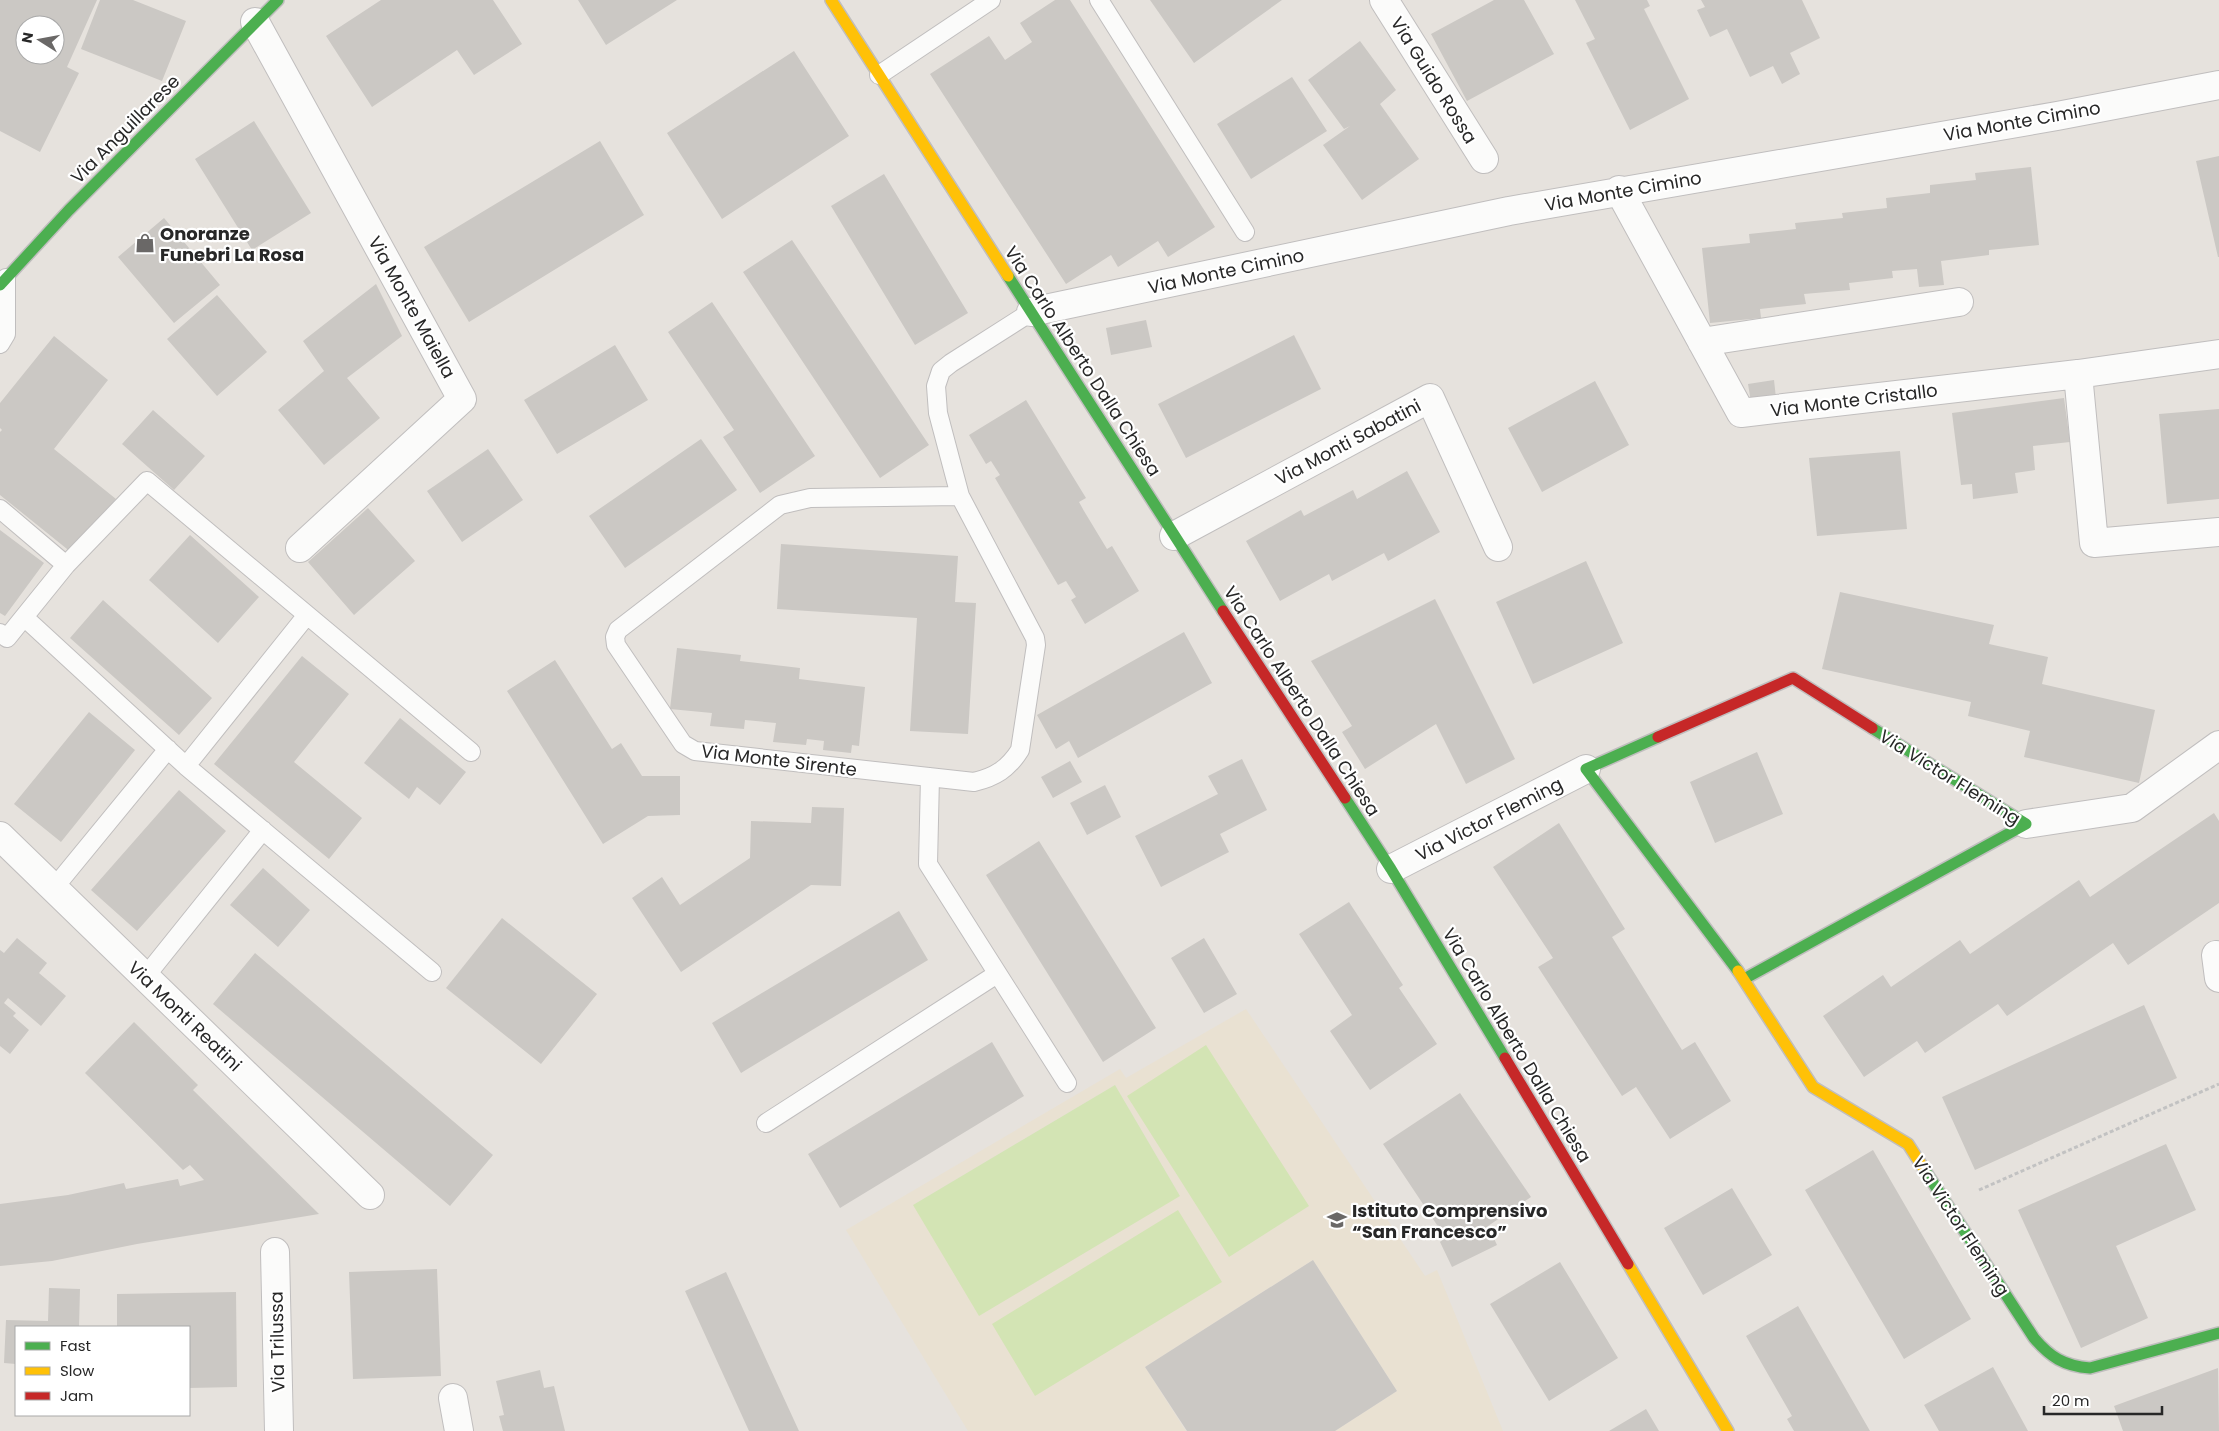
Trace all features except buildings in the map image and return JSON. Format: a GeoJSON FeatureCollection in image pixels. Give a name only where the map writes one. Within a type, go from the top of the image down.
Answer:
{"type":"FeatureCollection","features":[{"type":"Feature","properties":{"kind":"street","name":"Via Anguillarese"},"geometry":{"type":"LineString","coordinates":[[3,282],[69,210],[278,0]]}},
{"type":"Feature","properties":{"kind":"street","name":"Via Carlo Alberto Dalla Chiesa"},"geometry":{"type":"LineString","coordinates":[[831,0],[1174,536],[1391,869],[1728,1431]]}},
{"type":"Feature","properties":{"kind":"street","name":"Via Guido Rossa"},"geometry":{"type":"LineString","coordinates":[[1384,0],[1484,159]]}},
{"type":"Feature","properties":{"kind":"street","name":"Via Monte Maiella"},"geometry":{"type":"LineString","coordinates":[[255,22],[462,399],[300,548]]}},
{"type":"Feature","properties":{"kind":"street","name":"Via Monte Cimino"},"geometry":{"type":"LineString","coordinates":[[1031,312],[1499,213],[1619,190],[1757,168],[2219,85]]}},
{"type":"Feature","properties":{"kind":"street","name":"Via Monte Cristallo"},"geometry":{"type":"LineString","coordinates":[[1619,190],[1741,413],[2078,374],[2219,354]]}},
{"type":"Feature","properties":{"kind":"street"},"geometry":{"type":"LineString","coordinates":[[1702,342],[1959,302]]}},
{"type":"Feature","properties":{"kind":"street"},"geometry":{"type":"LineString","coordinates":[[2078,374],[2094,543],[2219,532]]}},
{"type":"Feature","properties":{"kind":"street","name":"Via Monti Sabatini"},"geometry":{"type":"LineString","coordinates":[[1174,536],[1430,398],[1498,547]]}},
{"type":"Feature","properties":{"kind":"street","name":"Via Victor Fleming"},"geometry":{"type":"LineString","coordinates":[[1391,869],[1586,769],[1793,678],[2026,824],[1744,979]]}},
{"type":"Feature","properties":{"kind":"street"},"geometry":{"type":"LineString","coordinates":[[2026,824],[2132,808],[2219,745]]}},
{"type":"Feature","properties":{"kind":"street","name":"Via Victor Fleming"},"geometry":{"type":"LineString","coordinates":[[1586,769],[1744,979],[1813,1087],[1908,1144],[2034,1338],[2049,1357],[2070,1367],[2090,1368],[2219,1333]]}},
{"type":"Feature","properties":{"kind":"street","name":"Via Monti Reatini"},"geometry":{"type":"LineString","coordinates":[[0,836],[370,1195]]}},
{"type":"Feature","properties":{"kind":"street","name":"Via Trilussa"},"geometry":{"type":"LineString","coordinates":[[275,1252],[278,1431]]}},
{"type":"Feature","properties":{"kind":"street"},"geometry":{"type":"LineString","coordinates":[[453,1398],[459,1431]]}},
{"type":"Feature","properties":{"kind":"lane"},"geometry":{"type":"LineString","coordinates":[[879,75],[991,0]]}},
{"type":"Feature","properties":{"kind":"lane"},"geometry":{"type":"LineString","coordinates":[[1099,0],[1246,232]]}},
{"type":"Feature","properties":{"kind":"lane"},"geometry":{"type":"LineString","coordinates":[[0,344],[6,334],[3,282]]}},
{"type":"Feature","properties":{"kind":"lane","name":"Via Monte Sirente"},"geometry":{"type":"LineString","coordinates":[[960,496],[810,498],[780,505],[618,630],[615,637],[616,645],[683,744],[689,749],[974,782],[991,778],[1011,765],[1020,750],[1036,645],[1035,638],[960,496],[938,413],[936,386],[941,371],[951,363],[1031,312]]}},
{"type":"Feature","properties":{"kind":"lane"},"geometry":{"type":"LineString","coordinates":[[0,633],[7,638],[66,565],[148,481],[471,752]]}},
{"type":"Feature","properties":{"kind":"lane"},"geometry":{"type":"LineString","coordinates":[[0,509],[66,565]]}},
{"type":"Feature","properties":{"kind":"lane"},"geometry":{"type":"LineString","coordinates":[[186,766],[307,615]]}},
{"type":"Feature","properties":{"kind":"lane"},"geometry":{"type":"LineString","coordinates":[[24,618],[186,766],[432,972]]}},
{"type":"Feature","properties":{"kind":"lane"},"geometry":{"type":"LineString","coordinates":[[54,888],[168,749]]}},
{"type":"Feature","properties":{"kind":"lane"},"geometry":{"type":"LineString","coordinates":[[930,777],[928,864],[1067,1083]]}},
{"type":"Feature","properties":{"kind":"lane"},"geometry":{"type":"LineString","coordinates":[[145,977],[263,830]]}},
{"type":"Feature","properties":{"kind":"lane"},"geometry":{"type":"LineString","coordinates":[[766,1123],[998,974]]}},
{"type":"Feature","properties":{"kind":"path"},"geometry":{"type":"LineString","coordinates":[[1947,1204],[2219,1084]]}},
{"type":"Feature","properties":{"kind":"shaded area","name":"Istituto Comprensivo “San Francesco”"},"geometry":{"type":"Polygon","coordinates":[[[1246,1009],[1425,1276],[1437,1270],[1503,1431],[1335,1431],[1397,1391],[1313,1260],[1145,1367],[1186,1431],[968,1431],[846,1230],[1120,1069],[1126,1078],[1246,1009]],[[1115,1085],[913,1205],[1180,1196],[1115,1085]]]}},
{"type":"Feature","properties":{"kind":"green space"},"geometry":{"type":"Polygon","coordinates":[[[1206,1045],[1309,1206],[1229,1257],[1127,1096],[1206,1045]]]}},
{"type":"Feature","properties":{"kind":"green space"},"geometry":{"type":"Polygon","coordinates":[[[1115,1085],[1180,1196],[979,1316],[913,1205],[1115,1085]]]}},
{"type":"Feature","properties":{"kind":"green space"},"geometry":{"type":"Polygon","coordinates":[[[1178,1210],[1222,1282],[1035,1396],[992,1324],[1178,1210]]]}},
{"type":"Feature","properties":{"kind":"traffic: fast"},"geometry":{"type":"LineString","coordinates":[[0,285],[69,210],[278,0]]}},
{"type":"Feature","properties":{"kind":"traffic: fast"},"geometry":{"type":"LineString","coordinates":[[1008,276],[1223,611]]}},
{"type":"Feature","properties":{"kind":"traffic: fast"},"geometry":{"type":"LineString","coordinates":[[1744,979],[2026,824],[1872,728]]}},
{"type":"Feature","properties":{"kind":"traffic: fast"},"geometry":{"type":"LineString","coordinates":[[1658,737],[1586,769],[1738,971]]}},
{"type":"Feature","properties":{"kind":"traffic: fast"},"geometry":{"type":"LineString","coordinates":[[1345,798],[1391,869],[1505,1058]]}},
{"type":"Feature","properties":{"kind":"traffic: fast"},"geometry":{"type":"LineString","coordinates":[[1924,1169],[2034,1338],[2052,1355],[2065,1363],[2090,1368],[2219,1333]]}},
{"type":"Feature","properties":{"kind":"traffic: slow"},"geometry":{"type":"LineString","coordinates":[[831,0],[1008,276]]}},
{"type":"Feature","properties":{"kind":"traffic: slow"},"geometry":{"type":"LineString","coordinates":[[1738,971],[1813,1087],[1908,1144],[1924,1169]]}},
{"type":"Feature","properties":{"kind":"traffic: slow"},"geometry":{"type":"LineString","coordinates":[[1628,1264],[1728,1431]]}},
{"type":"Feature","properties":{"kind":"traffic: jam"},"geometry":{"type":"LineString","coordinates":[[1223,611],[1345,798]]}},
{"type":"Feature","properties":{"kind":"traffic: jam"},"geometry":{"type":"LineString","coordinates":[[1658,737],[1793,678],[1872,728]]}},
{"type":"Feature","properties":{"kind":"traffic: jam"},"geometry":{"type":"LineString","coordinates":[[1505,1058],[1628,1264]]}},
{"type":"Feature","properties":{"kind":"place","name":"Onoranze Funebri La Rosa"},"geometry":{"type":"Point","coordinates":[145,243]}},
{"type":"Feature","properties":{"kind":"place","name":"Istituto Comprensivo “San Francesco”"},"geometry":{"type":"Point","coordinates":[1337,1220]}}]}
